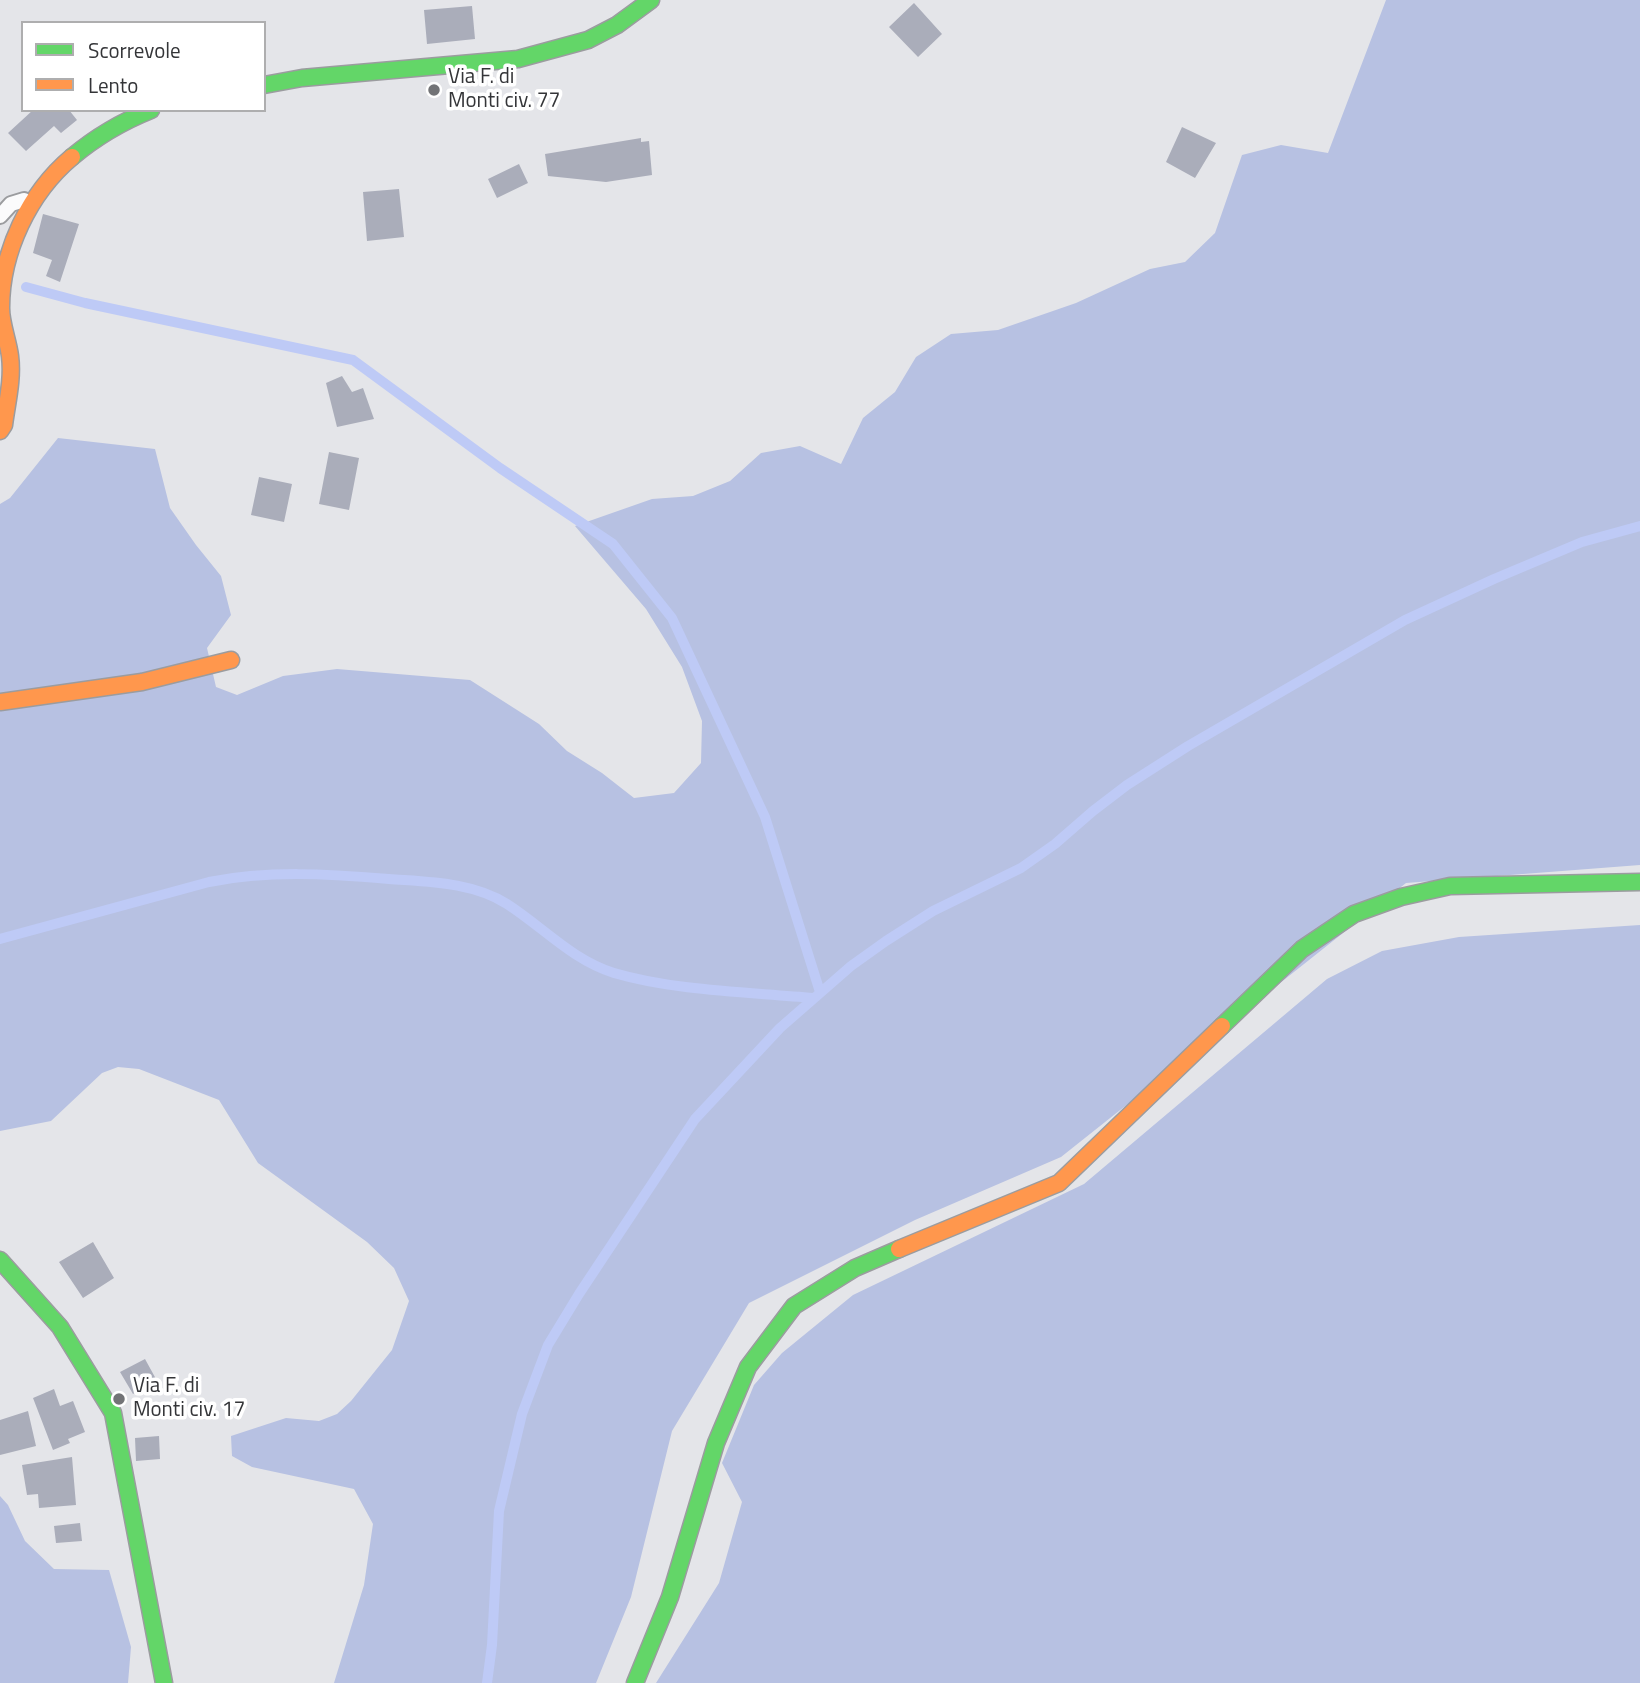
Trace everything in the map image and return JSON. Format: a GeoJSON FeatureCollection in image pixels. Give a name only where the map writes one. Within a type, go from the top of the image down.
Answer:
{"type":"FeatureCollection","features":[{"type":"Feature","properties":{"kind":"street"},"geometry":{"type":"LineString","coordinates":[[266,85],[302,78],[517,60],[588,40],[617,25],[651,0]]}},
{"type":"Feature","properties":{"kind":"street"},"geometry":{"type":"LineString","coordinates":[[0,431],[4,425],[10,386],[10,358],[1,308],[5,268],[13,234],[33,199],[74,153],[132,117],[146,112]]}},
{"type":"Feature","properties":{"kind":"street"},"geometry":{"type":"LineString","coordinates":[[0,702],[142,682],[231,660]]}},
{"type":"Feature","properties":{"kind":"street"},"geometry":{"type":"LineString","coordinates":[[635,1683],[670,1597],[716,1443],[748,1367],[794,1306],[855,1268],[1059,1183],[1302,949],[1354,914],[1401,897],[1450,886],[1640,882]]}},
{"type":"Feature","properties":{"kind":"street"},"geometry":{"type":"LineString","coordinates":[[0,1260],[60,1327],[113,1413],[164,1683]]}},
{"type":"Feature","properties":{"kind":"lane"},"geometry":{"type":"LineString","coordinates":[[0,216],[11,204],[33,199]]}},
{"type":"Feature","properties":{"kind":"shaded area"},"geometry":{"type":"Polygon","coordinates":[[[1386,0],[1640,0],[1640,865],[1406,883],[1061,1157],[915,1220],[749,1303],[672,1431],[631,1597],[596,1683],[334,1683],[364,1585],[373,1524],[354,1489],[252,1467],[232,1456],[231,1436],[286,1418],[319,1421],[337,1414],[351,1401],[392,1350],[409,1301],[394,1268],[367,1242],[258,1163],[219,1100],[139,1069],[118,1067],[102,1073],[51,1121],[0,1131],[0,504],[10,498],[58,438],[155,449],[170,508],[221,576],[231,615],[207,648],[216,687],[237,695],[283,676],[337,669],[470,680],[539,724],[567,751],[634,798],[674,793],[701,763],[702,721],[682,667],[646,609],[575,526],[652,499],[693,496],[730,481],[761,453],[800,446],[841,464],[863,418],[895,392],[916,357],[951,334],[998,330],[1076,303],[1150,269],[1185,262],[1215,233],[1242,155],[1281,145],[1328,153],[1386,0]]]}},
{"type":"Feature","properties":{"kind":"shaded area"},"geometry":{"type":"Polygon","coordinates":[[[1640,925],[1640,1683],[656,1683],[719,1583],[742,1502],[722,1463],[754,1385],[782,1353],[853,1295],[1084,1184],[1327,979],[1382,951],[1459,937],[1640,925]]]}},
{"type":"Feature","properties":{"kind":"shaded area"},"geometry":{"type":"Polygon","coordinates":[[[0,1496],[8,1505],[25,1541],[54,1569],[109,1570],[131,1647],[128,1683],[0,1683],[0,1496]]]}},
{"type":"Feature","properties":{"kind":"building"},"geometry":{"type":"Polygon","coordinates":[[[914,3],[942,34],[918,57],[889,27],[914,3]]]}},
{"type":"Feature","properties":{"kind":"building"},"geometry":{"type":"Polygon","coordinates":[[[472,6],[475,39],[427,44],[424,10],[472,6]]]}},
{"type":"Feature","properties":{"kind":"building"},"geometry":{"type":"Polygon","coordinates":[[[31,112],[71,112],[77,120],[61,133],[54,126],[26,151],[8,133],[31,112]]]}},
{"type":"Feature","properties":{"kind":"building"},"geometry":{"type":"Polygon","coordinates":[[[1182,127],[1216,143],[1195,178],[1166,162],[1182,127]]]}},
{"type":"Feature","properties":{"kind":"building"},"geometry":{"type":"Polygon","coordinates":[[[641,138],[641,142],[649,141],[652,175],[606,182],[548,176],[545,154],[641,138]]]}},
{"type":"Feature","properties":{"kind":"building"},"geometry":{"type":"Polygon","coordinates":[[[519,164],[528,183],[497,198],[488,179],[519,164]]]}},
{"type":"Feature","properties":{"kind":"building"},"geometry":{"type":"Polygon","coordinates":[[[399,189],[404,237],[367,241],[363,192],[399,189]]]}},
{"type":"Feature","properties":{"kind":"building"},"geometry":{"type":"Polygon","coordinates":[[[43,214],[79,224],[60,282],[46,276],[52,260],[33,253],[43,214]]]}},
{"type":"Feature","properties":{"kind":"building"},"geometry":{"type":"Polygon","coordinates":[[[342,376],[352,392],[363,388],[374,419],[337,427],[326,383],[342,376]]]}},
{"type":"Feature","properties":{"kind":"building"},"geometry":{"type":"Polygon","coordinates":[[[329,452],[359,458],[349,510],[319,504],[329,452]]]}},
{"type":"Feature","properties":{"kind":"building"},"geometry":{"type":"Polygon","coordinates":[[[259,477],[292,484],[284,522],[251,515],[259,477]]]}},
{"type":"Feature","properties":{"kind":"building"},"geometry":{"type":"Polygon","coordinates":[[[93,1242],[114,1278],[83,1298],[59,1262],[93,1242]]]}},
{"type":"Feature","properties":{"kind":"building"},"geometry":{"type":"Polygon","coordinates":[[[145,1359],[156,1379],[133,1394],[120,1372],[145,1359]]]}},
{"type":"Feature","properties":{"kind":"building"},"geometry":{"type":"Polygon","coordinates":[[[54,1389],[60,1406],[73,1401],[85,1432],[68,1439],[70,1443],[53,1450],[33,1398],[54,1389]]]}},
{"type":"Feature","properties":{"kind":"building"},"geometry":{"type":"Polygon","coordinates":[[[28,1411],[36,1446],[0,1455],[0,1420],[28,1411]]]}},
{"type":"Feature","properties":{"kind":"building"},"geometry":{"type":"Polygon","coordinates":[[[159,1436],[160,1459],[136,1461],[135,1438],[159,1436]]]}},
{"type":"Feature","properties":{"kind":"building"},"geometry":{"type":"Polygon","coordinates":[[[72,1457],[76,1505],[39,1508],[38,1494],[27,1495],[22,1465],[72,1457]]]}},
{"type":"Feature","properties":{"kind":"building"},"geometry":{"type":"Polygon","coordinates":[[[80,1523],[82,1541],[56,1543],[54,1526],[80,1523]]]}},
{"type":"Feature","properties":{"kind":"waterway"},"geometry":{"type":"LineString","coordinates":[[26,287],[85,303],[353,360],[500,468],[613,544],[672,618],[765,817],[820,992]]}},
{"type":"Feature","properties":{"kind":"waterway"},"geometry":{"type":"LineString","coordinates":[[487,1683],[492,1645],[499,1511],[522,1414],[548,1345],[695,1119],[780,1028],[851,966],[886,941],[933,911],[1021,868],[1127,785],[1188,746],[1405,620],[1582,542],[1640,526]]}},
{"type":"Feature","properties":{"kind":"waterway"},"geometry":{"type":"LineString","coordinates":[[0,939],[231,878],[276,874],[366,877],[434,882],[479,891],[507,904],[585,960],[614,973],[662,984],[813,998]]}},
{"type":"Feature","properties":{"kind":"traffic: fast"},"geometry":{"type":"LineString","coordinates":[[266,85],[302,78],[518,59],[588,40],[617,25],[651,0]]}},
{"type":"Feature","properties":{"kind":"traffic: fast"},"geometry":{"type":"LineString","coordinates":[[72,157],[110,130],[146,112]]}},
{"type":"Feature","properties":{"kind":"traffic: fast"},"geometry":{"type":"LineString","coordinates":[[1222,1026],[1302,949],[1354,914],[1401,897],[1450,886],[1640,882]]}},
{"type":"Feature","properties":{"kind":"traffic: fast"},"geometry":{"type":"LineString","coordinates":[[635,1683],[670,1597],[716,1443],[748,1367],[794,1306],[855,1268],[899,1249]]}},
{"type":"Feature","properties":{"kind":"traffic: fast"},"geometry":{"type":"LineString","coordinates":[[0,1260],[60,1327],[113,1413],[164,1683]]}},
{"type":"Feature","properties":{"kind":"traffic: slow"},"geometry":{"type":"LineString","coordinates":[[0,431],[4,425],[11,373],[1,308],[6,266],[20,225],[31,206],[43,188],[72,157]]}},
{"type":"Feature","properties":{"kind":"traffic: slow"},"geometry":{"type":"LineString","coordinates":[[0,702],[142,682],[231,660]]}},
{"type":"Feature","properties":{"kind":"traffic: slow"},"geometry":{"type":"LineString","coordinates":[[899,1249],[1059,1183],[1222,1026]]}},
{"type":"Feature","properties":{"kind":"place","name":"Via F. di Monti civ. 77"},"geometry":{"type":"Point","coordinates":[434,90]}},
{"type":"Feature","properties":{"kind":"place","name":"Via F. di Monti civ. 17"},"geometry":{"type":"Point","coordinates":[119,1399]}}]}
